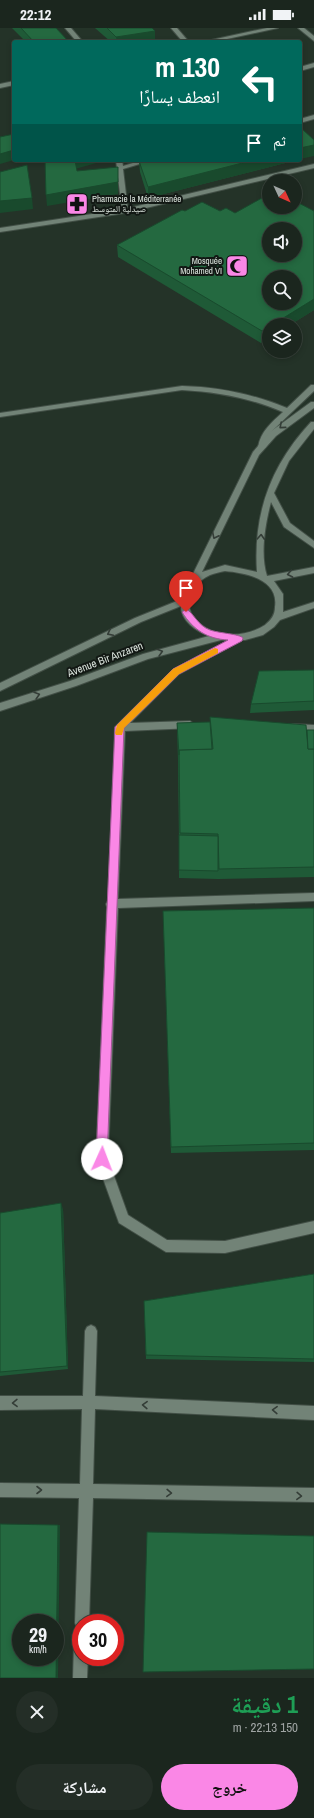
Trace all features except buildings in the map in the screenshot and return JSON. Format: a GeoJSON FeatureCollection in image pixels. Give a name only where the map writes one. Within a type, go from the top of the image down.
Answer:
{"type":"FeatureCollection","features":[{"type":"Feature","properties":{"kind":"street"},"geometry":{"type":"LineString","coordinates":[[68,28],[78,40]]}},
{"type":"Feature","properties":{"kind":"street"},"geometry":{"type":"LineString","coordinates":[[174,28],[184,40]]}},
{"type":"Feature","properties":{"kind":"street"},"geometry":{"type":"LineString","coordinates":[[216,40],[275,28]]}},
{"type":"Feature","properties":{"kind":"street"},"geometry":{"type":"LineString","coordinates":[[301,28],[314,39]]}},
{"type":"Feature","properties":{"kind":"street"},"geometry":{"type":"LineString","coordinates":[[302,68],[314,65]]}},
{"type":"Feature","properties":{"kind":"street"},"geometry":{"type":"LineString","coordinates":[[0,86],[12,83]]}},
{"type":"Feature","properties":{"kind":"street"},"geometry":{"type":"LineString","coordinates":[[302,120],[314,117]]}},
{"type":"Feature","properties":{"kind":"street"},"geometry":{"type":"LineString","coordinates":[[119,162],[126,211]]}},
{"type":"Feature","properties":{"kind":"street"},"geometry":{"type":"LineString","coordinates":[[120,168],[142,162]]}},
{"type":"Feature","properties":{"kind":"street"},"geometry":{"type":"LineString","coordinates":[[0,230],[126,211],[314,166]]}},
{"type":"Feature","properties":{"kind":"street"},"geometry":{"type":"LineString","coordinates":[[262,447],[264,437],[269,429],[314,387]]}},
{"type":"Feature","properties":{"kind":"street"},"geometry":{"type":"LineString","coordinates":[[0,415],[182,388],[210,389],[237,393],[262,400],[287,411]]}},
{"type":"Feature","properties":{"kind":"street"},"geometry":{"type":"LineString","coordinates":[[239,638],[218,637],[204,631],[193,622],[186,612],[185,601],[187,591],[251,462],[262,447],[286,423],[314,404]]}},
{"type":"Feature","properties":{"kind":"street"},"geometry":{"type":"LineString","coordinates":[[264,578],[261,534],[270,494],[287,459],[314,424]]}},
{"type":"Feature","properties":{"kind":"street"},"geometry":{"type":"LineString","coordinates":[[270,494],[286,525],[314,545]]}},
{"type":"Feature","properties":{"kind":"street"},"geometry":{"type":"LineString","coordinates":[[192,583],[206,573],[225,568],[245,569],[264,578],[278,593],[280,609],[278,617],[272,625],[263,632],[239,638],[176,672],[120,727],[102,1159],[123,1219],[166,1246],[225,1247],[314,1227]]}},
{"type":"Feature","properties":{"kind":"street"},"geometry":{"type":"LineString","coordinates":[[264,578],[314,570]]}},
{"type":"Feature","properties":{"kind":"street","name":"Avenue Bir Anzaren"},"geometry":{"type":"LineString","coordinates":[[0,688],[138,620],[185,601]]}},
{"type":"Feature","properties":{"kind":"street"},"geometry":{"type":"LineString","coordinates":[[278,617],[314,605]]}},
{"type":"Feature","properties":{"kind":"street","name":"Avenue Bir Anzaren"},"geometry":{"type":"LineString","coordinates":[[0,706],[73,684],[146,656],[218,637]]}},
{"type":"Feature","properties":{"kind":"street"},"geometry":{"type":"LineString","coordinates":[[120,727],[200,725]]}},
{"type":"Feature","properties":{"kind":"street"},"geometry":{"type":"LineString","coordinates":[[284,727],[314,729]]}},
{"type":"Feature","properties":{"kind":"street"},"geometry":{"type":"LineString","coordinates":[[112,904],[314,897]]}},
{"type":"Feature","properties":{"kind":"street"},"geometry":{"type":"LineString","coordinates":[[82,1614],[91,1331]]}},
{"type":"Feature","properties":{"kind":"street"},"geometry":{"type":"LineString","coordinates":[[0,1403],[89,1402],[314,1412]]}},
{"type":"Feature","properties":{"kind":"street"},"geometry":{"type":"LineString","coordinates":[[0,1490],[86,1490],[314,1495]]}},
{"type":"Feature","properties":{"kind":"street"},"geometry":{"type":"LineString","coordinates":[[80,1666],[80,1678]]}},
{"type":"Feature","properties":{"kind":"slow traffic"},"geometry":{"type":"LineString","coordinates":[[119,733],[120,727],[176,672],[215,651]]}},
{"type":"Feature","properties":{"kind":"place","name":"Pharmacie la Méditerranée صيدلية المتوسط"},"geometry":{"type":"Point","coordinates":[77,204]}},
{"type":"Feature","properties":{"kind":"place","name":"Mosquée Mohamed VI"},"geometry":{"type":"Point","coordinates":[237,266]}},
{"type":"Feature","properties":{"kind":"route"},"geometry":{"type":"LineString","coordinates":[[102,1159],[112,890],[120,727],[176,672],[239,638],[218,637],[204,631],[193,622],[186,612]]}}]}
